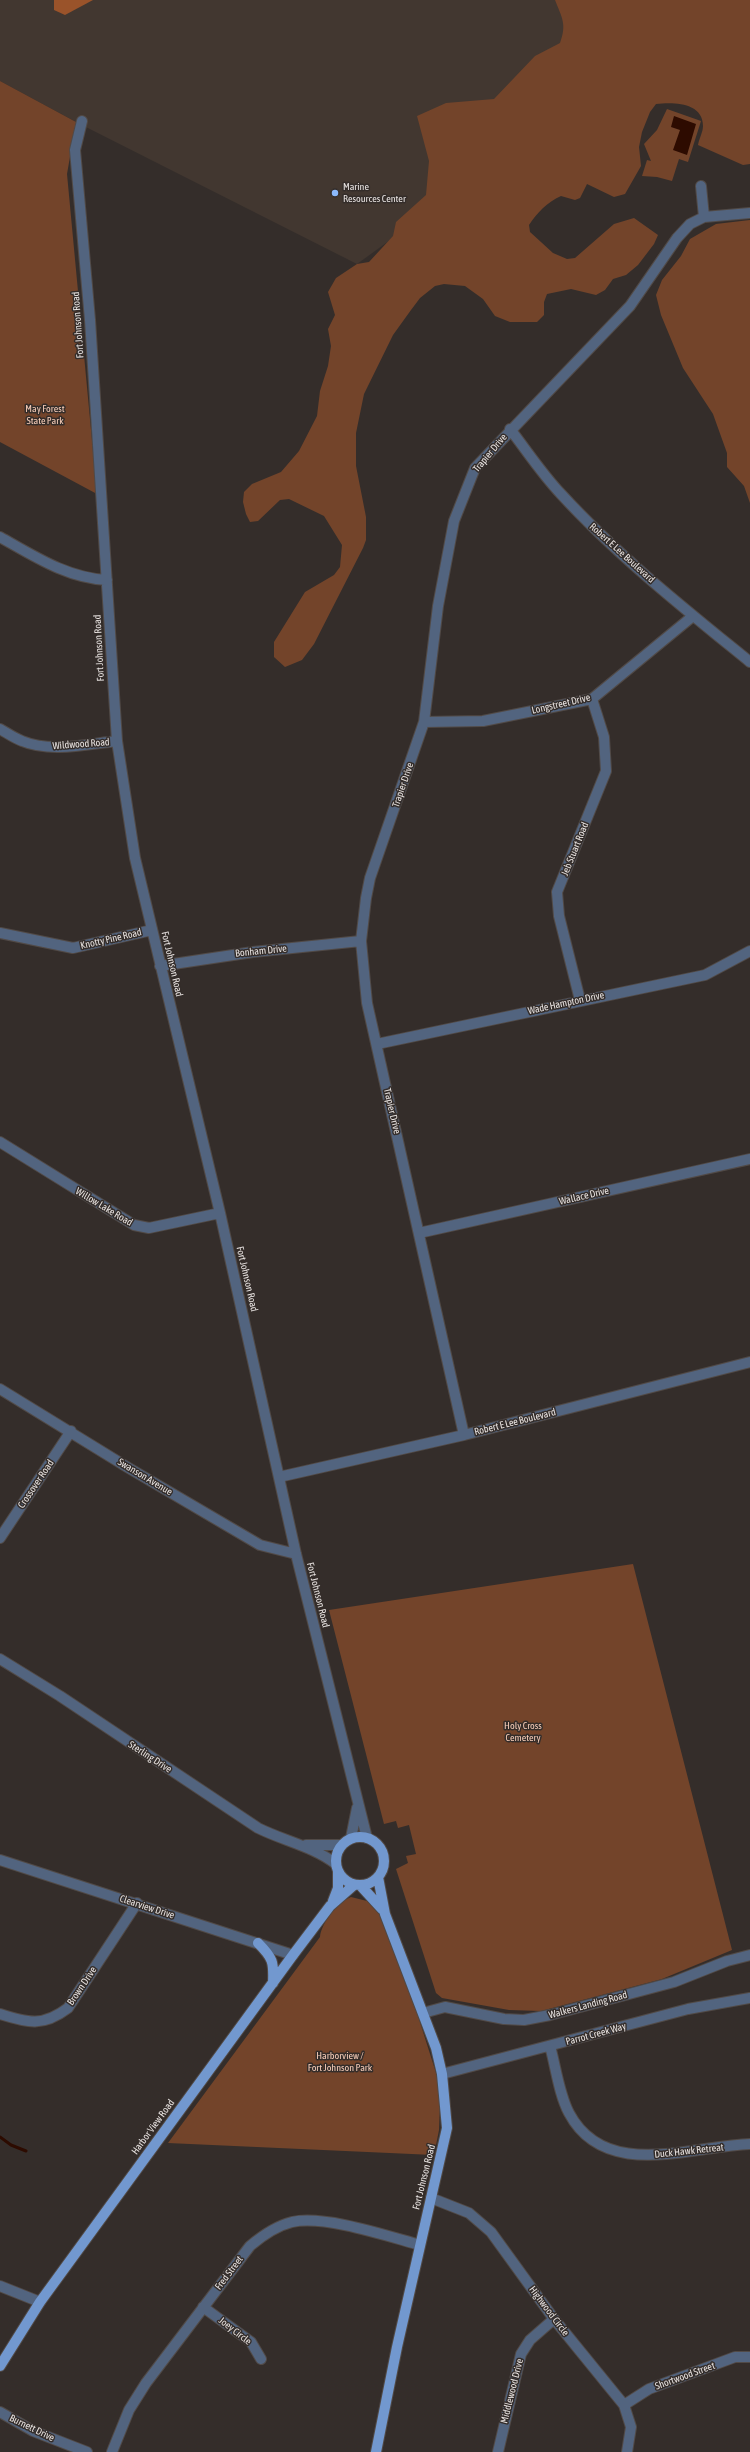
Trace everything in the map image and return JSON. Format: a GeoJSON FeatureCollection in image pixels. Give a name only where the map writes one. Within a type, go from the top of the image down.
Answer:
{"type":"FeatureCollection","features":[{"type":"Feature","properties":{"kind":"main road"},"geometry":{"type":"LineString","coordinates":[[351,1838],[367,1838],[377,1844],[383,1854],[384,1866],[378,1877],[367,1884],[357,1885],[342,1878],[337,1868],[337,1851],[341,1845],[351,1838]]}},
{"type":"Feature","properties":{"kind":"main road","name":"Harbor View Road"},"geometry":{"type":"LineString","coordinates":[[0,2366],[40,2302],[330,1906],[338,1888],[337,1868]]}},
{"type":"Feature","properties":{"kind":"main road","name":"Fort Johnson Road"},"geometry":{"type":"LineString","coordinates":[[376,2452],[420,2245],[447,2128],[442,2074],[423,2013],[385,1914],[378,1877]]}},
{"type":"Feature","properties":{"kind":"main road","name":"Fort Johnson Road"},"geometry":{"type":"LineString","coordinates":[[357,1885],[367,1890],[385,1914]]}},
{"type":"Feature","properties":{"kind":"main road","name":"Harbor View Road"},"geometry":{"type":"LineString","coordinates":[[330,1906],[357,1885]]}},
{"type":"Feature","properties":{"kind":"main road"},"geometry":{"type":"LineString","coordinates":[[258,1943],[270,1955],[274,1964],[273,1983]]}},
{"type":"Feature","properties":{"kind":"street","name":"Fort Johnson Road"},"geometry":{"type":"LineString","coordinates":[[82,121],[76,150],[90,320],[108,580],[117,741],[133,848],[220,1213],[296,1554],[367,1838]]}},
{"type":"Feature","properties":{"kind":"street"},"geometry":{"type":"LineString","coordinates":[[701,186],[704,217],[750,213]]}},
{"type":"Feature","properties":{"kind":"street","name":"Trapier Drive"},"geometry":{"type":"LineString","coordinates":[[464,1435],[368,1003],[361,941],[362,917],[370,878],[424,722],[438,606],[454,521],[475,468],[510,429],[630,306],[680,235],[690,224],[704,217]]}},
{"type":"Feature","properties":{"kind":"street","name":"Robert E Lee Boulevard"},"geometry":{"type":"LineString","coordinates":[[510,429],[559,493],[584,518],[693,616],[750,662]]}},
{"type":"Feature","properties":{"kind":"street"},"geometry":{"type":"LineString","coordinates":[[0,537],[50,565],[89,579],[108,580]]}},
{"type":"Feature","properties":{"kind":"street","name":"Longstreet Drive"},"geometry":{"type":"LineString","coordinates":[[424,722],[482,721],[592,699],[693,616]]}},
{"type":"Feature","properties":{"kind":"street","name":"Jeb Stuart Road"},"geometry":{"type":"LineString","coordinates":[[580,1000],[559,916],[558,892],[606,771],[604,737],[592,699]]}},
{"type":"Feature","properties":{"kind":"street","name":"Wildwood Road"},"geometry":{"type":"LineString","coordinates":[[0,729],[22,741],[36,745],[64,747],[117,741]]}},
{"type":"Feature","properties":{"kind":"street","name":"Knotty Pine Road"},"geometry":{"type":"LineString","coordinates":[[0,933],[73,948],[152,930]]}},
{"type":"Feature","properties":{"kind":"street","name":"Bonham Drive"},"geometry":{"type":"LineString","coordinates":[[160,966],[253,952],[361,941]]}},
{"type":"Feature","properties":{"kind":"street","name":"Wade Hampton Drive"},"geometry":{"type":"LineString","coordinates":[[377,1044],[704,974],[750,951]]}},
{"type":"Feature","properties":{"kind":"street","name":"Willow Lake Road"},"geometry":{"type":"LineString","coordinates":[[0,1142],[134,1225],[149,1228],[220,1213]]}},
{"type":"Feature","properties":{"kind":"street","name":"Wallace Drive"},"geometry":{"type":"LineString","coordinates":[[419,1233],[750,1159]]}},
{"type":"Feature","properties":{"kind":"street","name":"Robert E Lee Boulevard"},"geometry":{"type":"LineString","coordinates":[[279,1477],[464,1435],[750,1362]]}},
{"type":"Feature","properties":{"kind":"street","name":"Swanson Avenue"},"geometry":{"type":"LineString","coordinates":[[0,1389],[72,1431],[126,1467],[260,1545],[296,1554]]}},
{"type":"Feature","properties":{"kind":"street","name":"Crossover Road"},"geometry":{"type":"LineString","coordinates":[[0,1538],[72,1431]]}},
{"type":"Feature","properties":{"kind":"street","name":"Sterling Drive"},"geometry":{"type":"LineString","coordinates":[[0,1660],[60,1696],[258,1828],[276,1837],[304,1846],[337,1868]]}},
{"type":"Feature","properties":{"kind":"street","name":"Fort Johnson Road"},"geometry":{"type":"LineString","coordinates":[[351,1838],[356,1819],[357,1796]]}},
{"type":"Feature","properties":{"kind":"street","name":"Sterling Drive"},"geometry":{"type":"LineString","coordinates":[[304,1846],[341,1845]]}},
{"type":"Feature","properties":{"kind":"street","name":"Clearview Drive"},"geometry":{"type":"LineString","coordinates":[[0,1860],[137,1903],[293,1955]]}},
{"type":"Feature","properties":{"kind":"street","name":"Brown Drive"},"geometry":{"type":"LineString","coordinates":[[0,2014],[26,2022],[42,2022],[56,2018],[68,2008],[137,1903]]}},
{"type":"Feature","properties":{"kind":"street","name":"Walkers Landing Road"},"geometry":{"type":"LineString","coordinates":[[423,2013],[445,2008],[504,2019],[530,2019],[674,1982],[727,1961],[750,1955]]}},
{"type":"Feature","properties":{"kind":"street","name":"Parrot Creek Way"},"geometry":{"type":"LineString","coordinates":[[442,2074],[688,2009],[750,1998]]}},
{"type":"Feature","properties":{"kind":"street","name":"Duck Hawk Retreat"},"geometry":{"type":"LineString","coordinates":[[550,2046],[569,2113],[584,2135],[596,2144],[623,2153],[658,2155],[750,2144]]}},
{"type":"Feature","properties":{"kind":"street","name":"Highwood Circle"},"geometry":{"type":"LineString","coordinates":[[431,2198],[469,2213],[485,2225],[554,2319],[624,2405],[631,2427],[628,2452]]}},
{"type":"Feature","properties":{"kind":"street","name":"Fred Street"},"geometry":{"type":"LineString","coordinates":[[112,2452],[129,2410],[140,2392],[250,2246],[266,2232],[291,2222],[310,2220],[420,2245]]}},
{"type":"Feature","properties":{"kind":"street"},"geometry":{"type":"LineString","coordinates":[[0,2286],[40,2302]]}},
{"type":"Feature","properties":{"kind":"street","name":"Joey Circle"},"geometry":{"type":"LineString","coordinates":[[204,2307],[251,2342],[261,2359]]}},
{"type":"Feature","properties":{"kind":"street","name":"Middlewood Drive"},"geometry":{"type":"LineString","coordinates":[[498,2452],[521,2354],[530,2340],[554,2319]]}},
{"type":"Feature","properties":{"kind":"street","name":"Shortwood Street"},"geometry":{"type":"LineString","coordinates":[[624,2405],[649,2389],[735,2357],[750,2357]]}},
{"type":"Feature","properties":{"kind":"street","name":"Burnett Drive"},"geometry":{"type":"LineString","coordinates":[[0,2412],[33,2431],[87,2452]]}},
{"type":"Feature","properties":{"kind":"shaded area","name":"Marine Resources Center"},"geometry":{"type":"Polygon","coordinates":[[[0,0],[639,0],[651,51],[357,264],[76,122],[0,81],[0,0]]]}},
{"type":"Feature","properties":{"kind":"shaded area"},"geometry":{"type":"Polygon","coordinates":[[[54,0],[93,0],[65,15],[54,10],[54,0]]]}},
{"type":"Feature","properties":{"kind":"shaded area"},"geometry":{"type":"Polygon","coordinates":[[[674,116],[696,124],[687,155],[673,150],[680,130],[671,127],[674,116]]]}},
{"type":"Feature","properties":{"kind":"green space"},"geometry":{"type":"Polygon","coordinates":[[[555,0],[750,0],[750,164],[743,165],[698,145],[703,126],[702,118],[693,108],[686,105],[671,103],[656,104],[650,112],[642,132],[639,147],[641,166],[625,194],[614,197],[587,184],[580,198],[575,200],[561,196],[556,198],[535,216],[529,225],[530,232],[553,253],[567,259],[575,258],[614,224],[634,218],[658,235],[654,244],[638,265],[626,275],[613,279],[605,290],[596,295],[571,289],[547,294],[544,302],[544,315],[537,322],[510,322],[495,316],[483,299],[465,286],[444,284],[435,286],[420,298],[393,335],[364,394],[356,433],[356,466],[366,517],[366,540],[314,644],[302,660],[285,667],[274,657],[274,642],[305,592],[334,575],[340,567],[342,545],[324,516],[289,499],[280,500],[258,521],[250,522],[243,502],[244,492],[252,484],[281,472],[299,451],[317,416],[320,391],[328,366],[331,346],[328,329],[335,315],[328,292],[336,278],[357,264],[369,262],[393,236],[396,222],[426,195],[429,161],[417,116],[446,103],[494,99],[535,56],[560,43],[563,31],[563,21],[555,0]]]}},
{"type":"Feature","properties":{"kind":"green space","name":"May Forest State Park"},"geometry":{"type":"Polygon","coordinates":[[[0,81],[76,122],[67,174],[97,494],[0,442],[0,81]]]}},
{"type":"Feature","properties":{"kind":"green space"},"geometry":{"type":"Polygon","coordinates":[[[667,109],[701,121],[688,162],[679,159],[672,181],[657,177],[642,176],[647,160],[651,161],[644,144],[657,130],[667,109]]]}},
{"type":"Feature","properties":{"kind":"green space"},"geometry":{"type":"Polygon","coordinates":[[[750,220],[750,503],[744,486],[727,467],[727,453],[713,414],[683,368],[661,315],[656,295],[662,280],[681,256],[690,239],[716,224],[750,220]]]}},
{"type":"Feature","properties":{"kind":"green space","name":"Holy Cross Cemetery"},"geometry":{"type":"Polygon","coordinates":[[[633,1564],[732,1950],[662,1979],[541,2011],[509,2010],[442,1998],[436,1993],[396,1869],[408,1863],[406,1856],[416,1854],[409,1825],[398,1828],[396,1821],[384,1824],[329,1610],[633,1564]]]}},
{"type":"Feature","properties":{"kind":"green space","name":"Harborview / Fort Johnson Park"},"geometry":{"type":"Polygon","coordinates":[[[351,1897],[367,1901],[379,1914],[418,2016],[437,2076],[440,2102],[439,2130],[434,2155],[168,2143],[320,1937],[323,1926],[335,1908],[351,1897]]]}},
{"type":"Feature","properties":{"kind":"waterway"},"geometry":{"type":"LineString","coordinates":[[0,2137],[11,2145],[26,2151]]}},
{"type":"Feature","properties":{"kind":"place","name":"Marine Resources Center"},"geometry":{"type":"Point","coordinates":[335,193]}}]}
